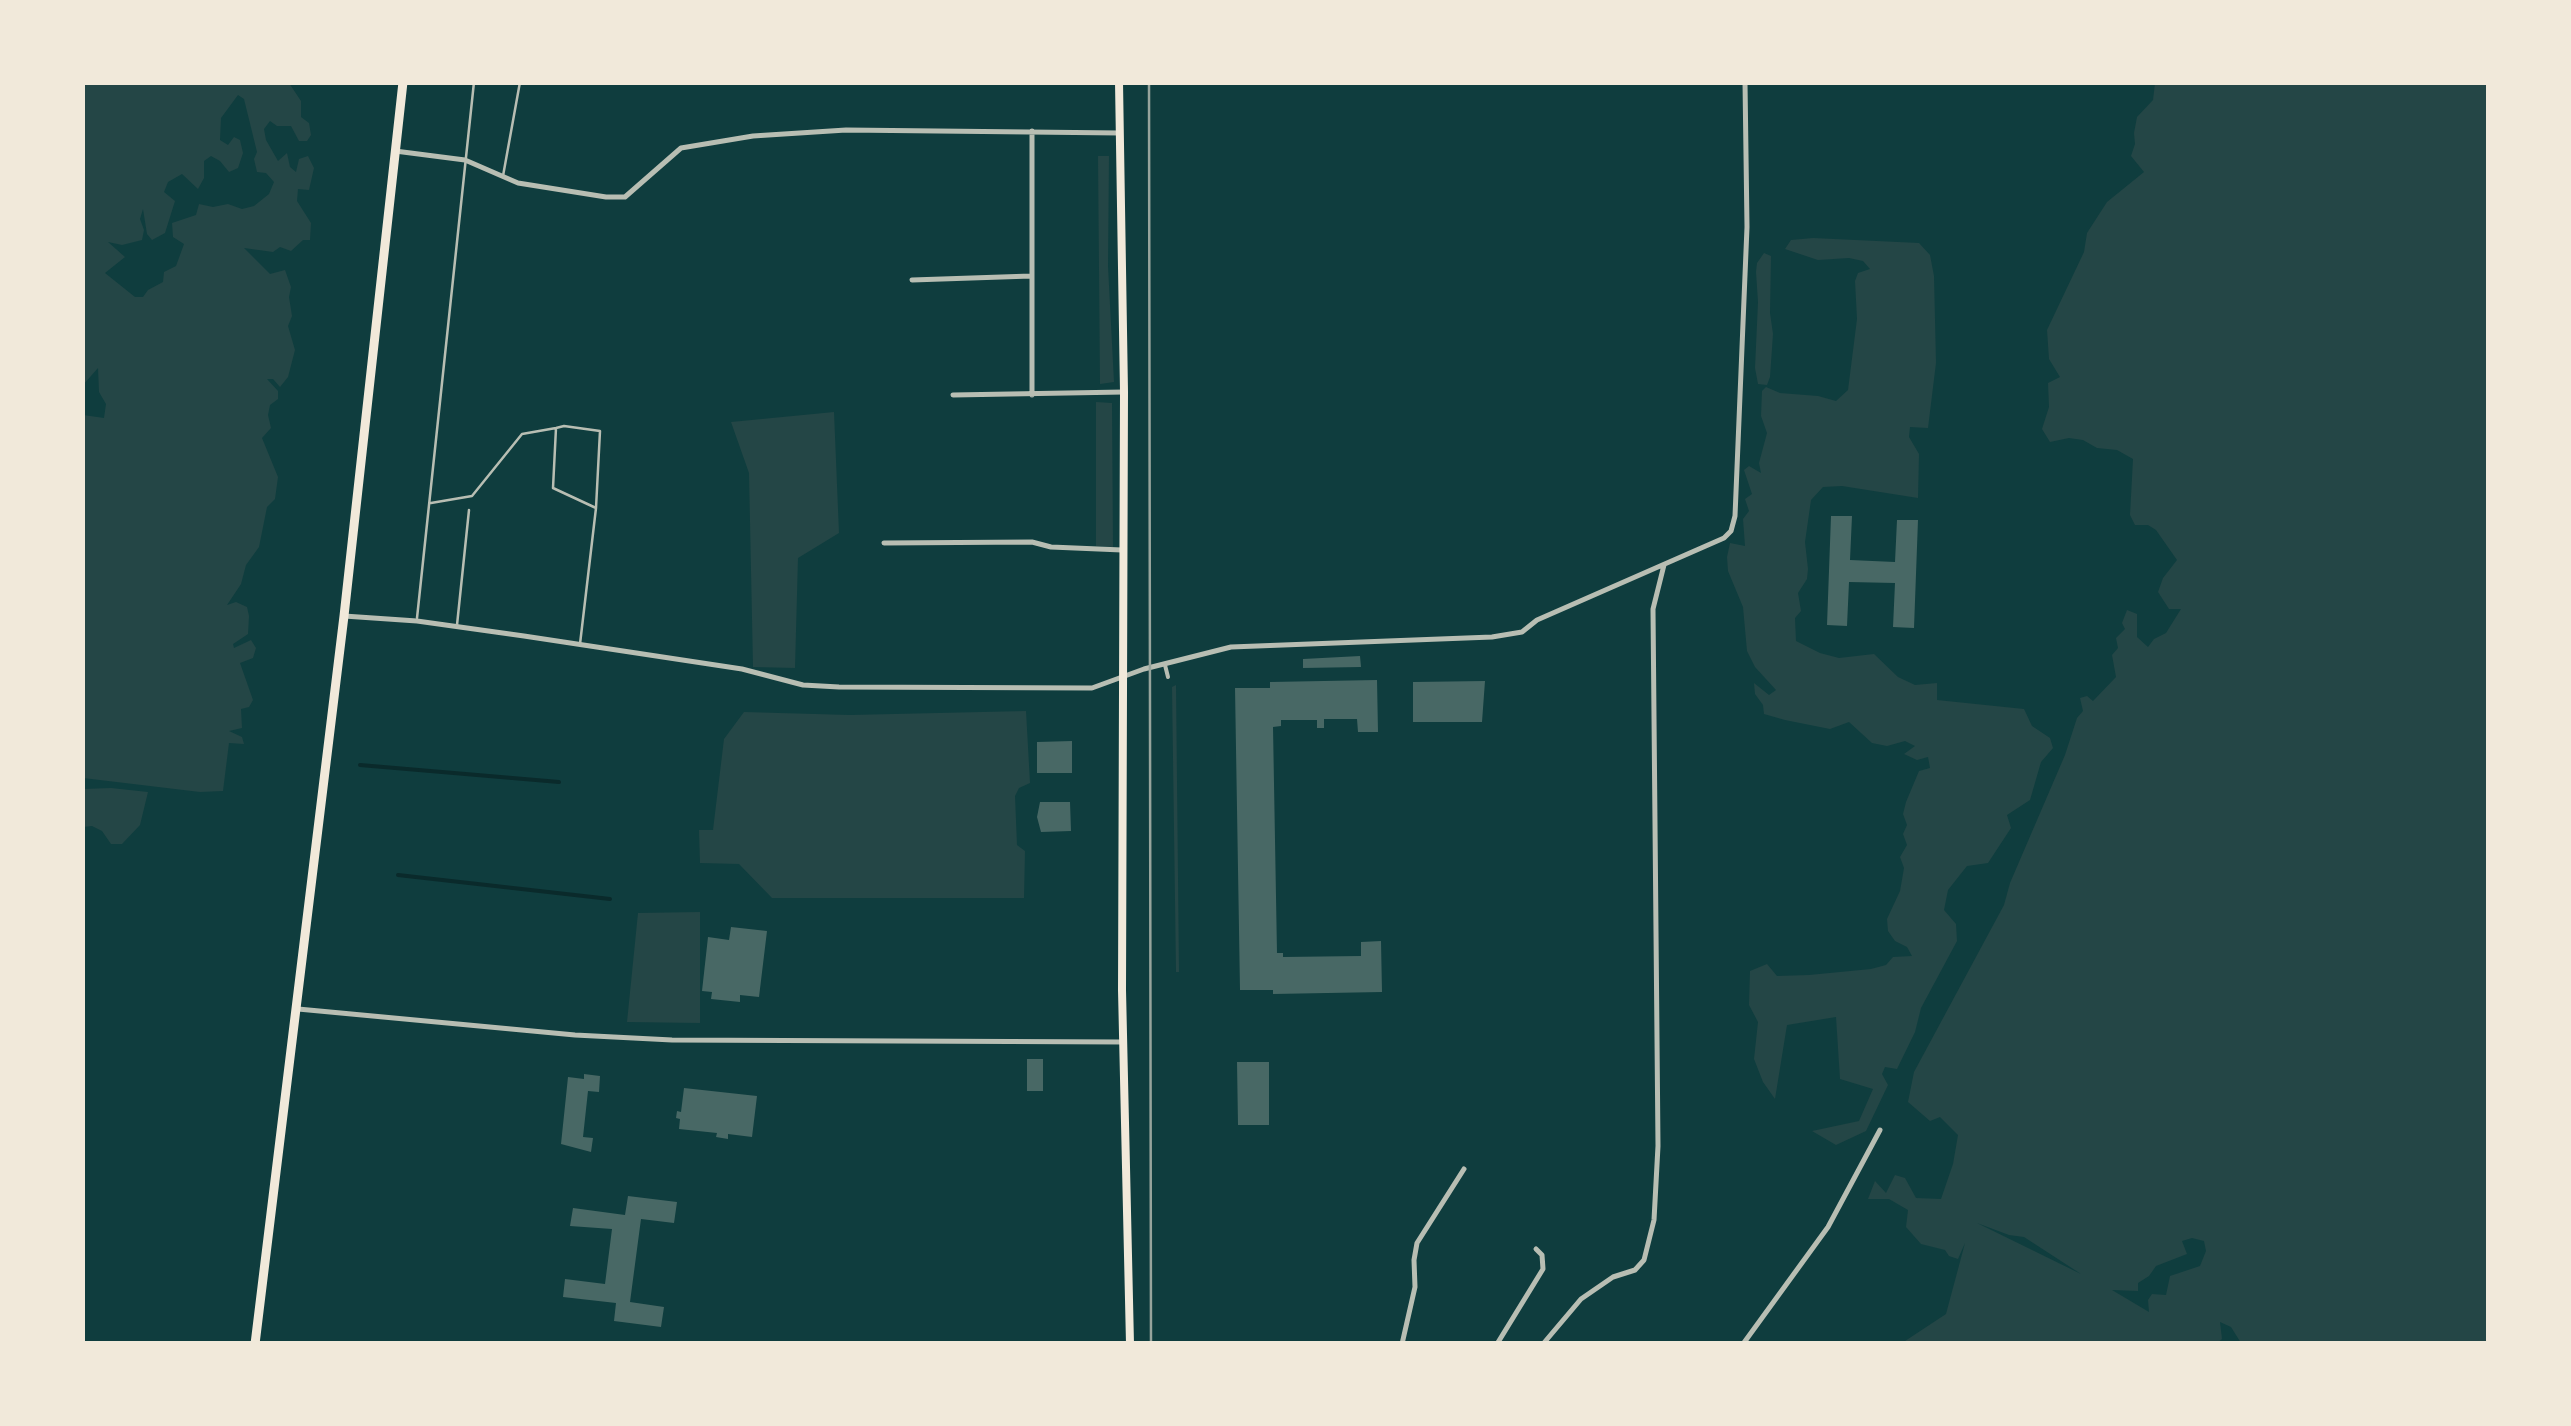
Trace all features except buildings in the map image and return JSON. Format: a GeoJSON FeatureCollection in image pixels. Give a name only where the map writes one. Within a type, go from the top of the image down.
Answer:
{"type":"FeatureCollection","features":[{"type":"Feature","properties":{"kind":"main road"},"geometry":{"type":"LineString","coordinates":[[255,1344],[298,1010],[403,82]]}},
{"type":"Feature","properties":{"kind":"main road"},"geometry":{"type":"LineString","coordinates":[[1119,82],[1124,392],[1124,1042],[1130,1344]]}},
{"type":"Feature","properties":{"kind":"street"},"geometry":{"type":"LineString","coordinates":[[344,616],[456,626],[742,669],[803,685],[840,688],[1092,688],[1235,646],[1522,632],[1536,620],[1724,538],[1731,531],[1735,516],[1746,227],[1745,82]]}},
{"type":"Feature","properties":{"kind":"street"},"geometry":{"type":"LineString","coordinates":[[395,151],[479,163],[502,178],[625,197],[666,158],[695,144],[759,135],[839,130],[1120,133]]}},
{"type":"Feature","properties":{"kind":"street"},"geometry":{"type":"LineString","coordinates":[[1032,130],[1032,395]]}},
{"type":"Feature","properties":{"kind":"street"},"geometry":{"type":"LineString","coordinates":[[912,280],[1032,276]]}},
{"type":"Feature","properties":{"kind":"street"},"geometry":{"type":"LineString","coordinates":[[953,395],[1124,392]]}},
{"type":"Feature","properties":{"kind":"street"},"geometry":{"type":"LineString","coordinates":[[884,543],[1032,542],[1064,548],[1122,550]]}},
{"type":"Feature","properties":{"kind":"street"},"geometry":{"type":"LineString","coordinates":[[1543,1344],[1581,1299],[1613,1277],[1636,1270],[1644,1260],[1654,1220],[1658,1146],[1653,609],[1664,564]]}},
{"type":"Feature","properties":{"kind":"street"},"geometry":{"type":"LineString","coordinates":[[1165,665],[1168,678]]}},
{"type":"Feature","properties":{"kind":"street"},"geometry":{"type":"LineString","coordinates":[[298,1010],[672,1040],[1124,1042]]}},
{"type":"Feature","properties":{"kind":"street"},"geometry":{"type":"LineString","coordinates":[[1743,1344],[1828,1227],[1880,1130]]}},
{"type":"Feature","properties":{"kind":"street"},"geometry":{"type":"LineString","coordinates":[[1402,1344],[1415,1287],[1418,1243],[1464,1168]]}},
{"type":"Feature","properties":{"kind":"street"},"geometry":{"type":"LineString","coordinates":[[1497,1344],[1543,1269],[1542,1256],[1536,1249]]}},
{"type":"Feature","properties":{"kind":"lane"},"geometry":{"type":"LineString","coordinates":[[416,621],[474,82]]}},
{"type":"Feature","properties":{"kind":"lane"},"geometry":{"type":"LineString","coordinates":[[502,178],[520,82]]}},
{"type":"Feature","properties":{"kind":"lane"},"geometry":{"type":"LineString","coordinates":[[430,504],[450,497],[472,496],[522,434],[556,428],[600,431],[596,508],[580,645]]}},
{"type":"Feature","properties":{"kind":"lane"},"geometry":{"type":"LineString","coordinates":[[556,428],[552,488],[596,508]]}},
{"type":"Feature","properties":{"kind":"lane"},"geometry":{"type":"LineString","coordinates":[[456,626],[469,510]]}},
{"type":"Feature","properties":{"kind":"shaded area"},"geometry":{"type":"Polygon","coordinates":[[[83,82],[289,83],[301,101],[301,117],[309,123],[311,135],[307,141],[299,141],[291,126],[277,126],[270,121],[264,129],[278,161],[287,153],[290,167],[296,172],[299,159],[308,156],[314,168],[309,190],[298,189],[297,201],[311,223],[310,240],[303,240],[291,251],[280,247],[273,252],[244,248],[270,274],[285,270],[291,287],[292,316],[288,326],[295,350],[288,377],[280,387],[273,379],[267,379],[278,391],[278,399],[270,405],[268,415],[271,428],[262,438],[278,477],[275,499],[267,507],[259,547],[227,605],[236,602],[247,607],[249,616],[248,634],[233,644],[234,648],[251,640],[256,648],[253,658],[240,663],[253,700],[249,707],[241,709],[242,728],[229,731],[242,737],[244,744],[229,743],[223,791],[200,792],[83,778],[83,415],[104,418],[106,404],[99,392],[98,368],[83,385],[83,82]],[[238,95],[221,118],[220,140],[228,145],[234,137],[240,140],[243,153],[238,168],[229,172],[211,156],[204,161],[204,178],[198,189],[182,174],[168,182],[164,192],[175,201],[165,233],[152,240],[147,234],[143,209],[142,240],[122,245],[108,242],[125,257],[105,273],[135,297],[143,297],[163,282],[164,272],[176,266],[184,244],[173,237],[172,223],[196,215],[199,204],[228,204],[242,209],[254,206],[269,194],[274,182],[266,173],[257,172],[257,152],[244,99],[238,95]]]}},
{"type":"Feature","properties":{"kind":"shaded area"},"geometry":{"type":"Polygon","coordinates":[[[2155,83],[2488,83],[2488,1343],[2241,1343],[2231,1327],[2220,1322],[2222,1339],[2217,1343],[1902,1343],[1946,1314],[1965,1243],[1958,1259],[1945,1250],[1921,1244],[1906,1227],[1908,1210],[1889,1199],[1868,1199],[1875,1181],[1886,1193],[1895,1175],[1905,1178],[1916,1198],[1941,1199],[1958,1135],[1940,1117],[1930,1121],[1908,1102],[1914,1072],[2004,905],[2083,711],[2080,698],[2087,696],[2093,701],[2116,677],[2112,655],[2118,648],[2116,638],[2125,629],[2122,623],[2127,610],[2137,614],[2137,637],[2148,647],[2166,633],[2181,609],[2169,609],[2158,592],[2177,560],[2156,530],[2148,525],[2135,525],[2130,515],[2133,459],[2083,440],[2050,442],[2042,429],[2049,407],[2048,383],[2060,377],[2049,359],[2047,330],[2084,252],[2087,233],[2107,202],[2144,172],[2131,156],[2137,117],[2153,100],[2155,83]],[[1977,1223],[2081,1274],[2024,1237],[1977,1223]],[[2182,1241],[2187,1254],[2156,1266],[2138,1283],[2138,1291],[2112,1290],[2149,1312],[2148,1300],[2152,1294],[2166,1295],[2170,1276],[2200,1266],[2206,1251],[2204,1241],[2182,1241]]]}},
{"type":"Feature","properties":{"kind":"shaded area"},"geometry":{"type":"Polygon","coordinates":[[[1098,156],[1109,156],[1108,266],[1114,382],[1100,384],[1098,156]]]}},
{"type":"Feature","properties":{"kind":"shaded area"},"geometry":{"type":"Polygon","coordinates":[[[1791,240],[1919,243],[1930,255],[1934,276],[1936,363],[1928,428],[1910,427],[1909,437],[1919,454],[1918,498],[1842,486],[1823,487],[1811,500],[1805,542],[1807,579],[1798,593],[1801,611],[1795,618],[1796,641],[1839,658],[1874,654],[1898,677],[1915,685],[1937,683],[1937,700],[2024,709],[2032,726],[2050,738],[2053,748],[2041,762],[2030,800],[2007,815],[2011,828],[1988,863],[1967,866],[1948,890],[1944,910],[1956,924],[1957,941],[1921,1008],[1915,1032],[1897,1069],[1885,1067],[1882,1074],[1888,1085],[1866,1131],[1836,1145],[1812,1131],[1859,1121],[1873,1089],[1840,1079],[1836,1017],[1787,1025],[1775,1099],[1754,1059],[1758,1022],[1749,1005],[1750,971],[1767,964],[1777,976],[1809,975],[1871,969],[1886,965],[1893,957],[1912,956],[1888,931],[1887,919],[1900,891],[1904,868],[1900,857],[1907,845],[1903,834],[1907,825],[1903,814],[1906,802],[1919,771],[1930,768],[1928,757],[1917,760],[1904,754],[1915,746],[1905,741],[1887,746],[1872,743],[1849,722],[1830,729],[1764,714],[1755,694],[1754,683],[1769,695],[1776,690],[1755,667],[1747,651],[1743,607],[1728,571],[1727,557],[1730,543],[1745,546],[1743,519],[1749,511],[1745,499],[1752,494],[1744,470],[1749,466],[1761,473],[1759,463],[1767,433],[1761,416],[1762,391],[1766,387],[1780,393],[1836,401],[1848,390],[1857,319],[1855,281],[1858,273],[1870,269],[1863,261],[1818,260],[1785,249],[1791,240]]]}},
{"type":"Feature","properties":{"kind":"shaded area"},"geometry":{"type":"Polygon","coordinates":[[[1764,253],[1771,256],[1773,334],[1767,385],[1758,384],[1755,368],[1756,272],[1764,253]]]}},
{"type":"Feature","properties":{"kind":"shaded area"},"geometry":{"type":"Polygon","coordinates":[[[1096,402],[1112,403],[1113,547],[1096,546],[1096,402]]]}},
{"type":"Feature","properties":{"kind":"shaded area"},"geometry":{"type":"Polygon","coordinates":[[[834,412],[839,533],[798,558],[795,668],[753,667],[749,473],[731,422],[834,412]]]}},
{"type":"Feature","properties":{"kind":"shaded area"},"geometry":{"type":"Polygon","coordinates":[[[1176,685],[1179,972],[1172,687],[1176,685]]]}},
{"type":"Feature","properties":{"kind":"shaded area"},"geometry":{"type":"Polygon","coordinates":[[[1026,711],[1030,783],[1019,788],[1015,796],[1017,845],[1025,851],[1024,898],[772,898],[739,864],[700,863],[699,830],[713,830],[724,739],[744,712],[850,715],[1026,711]]]}},
{"type":"Feature","properties":{"kind":"shaded area"},"geometry":{"type":"Polygon","coordinates":[[[83,789],[148,792],[140,825],[122,844],[111,844],[102,831],[92,826],[83,827],[83,789]]]}},
{"type":"Feature","properties":{"kind":"shaded area"},"geometry":{"type":"Polygon","coordinates":[[[700,912],[700,1023],[627,1022],[638,913],[700,912]]]}},
{"type":"Feature","properties":{"kind":"waterway"},"geometry":{"type":"LineString","coordinates":[[360,765],[559,782]]}},
{"type":"Feature","properties":{"kind":"waterway"},"geometry":{"type":"LineString","coordinates":[[398,875],[610,899]]}},
{"type":"Feature","properties":{"kind":"tram line"},"geometry":{"type":"LineString","coordinates":[[1149,82],[1151,1344]]}}]}
